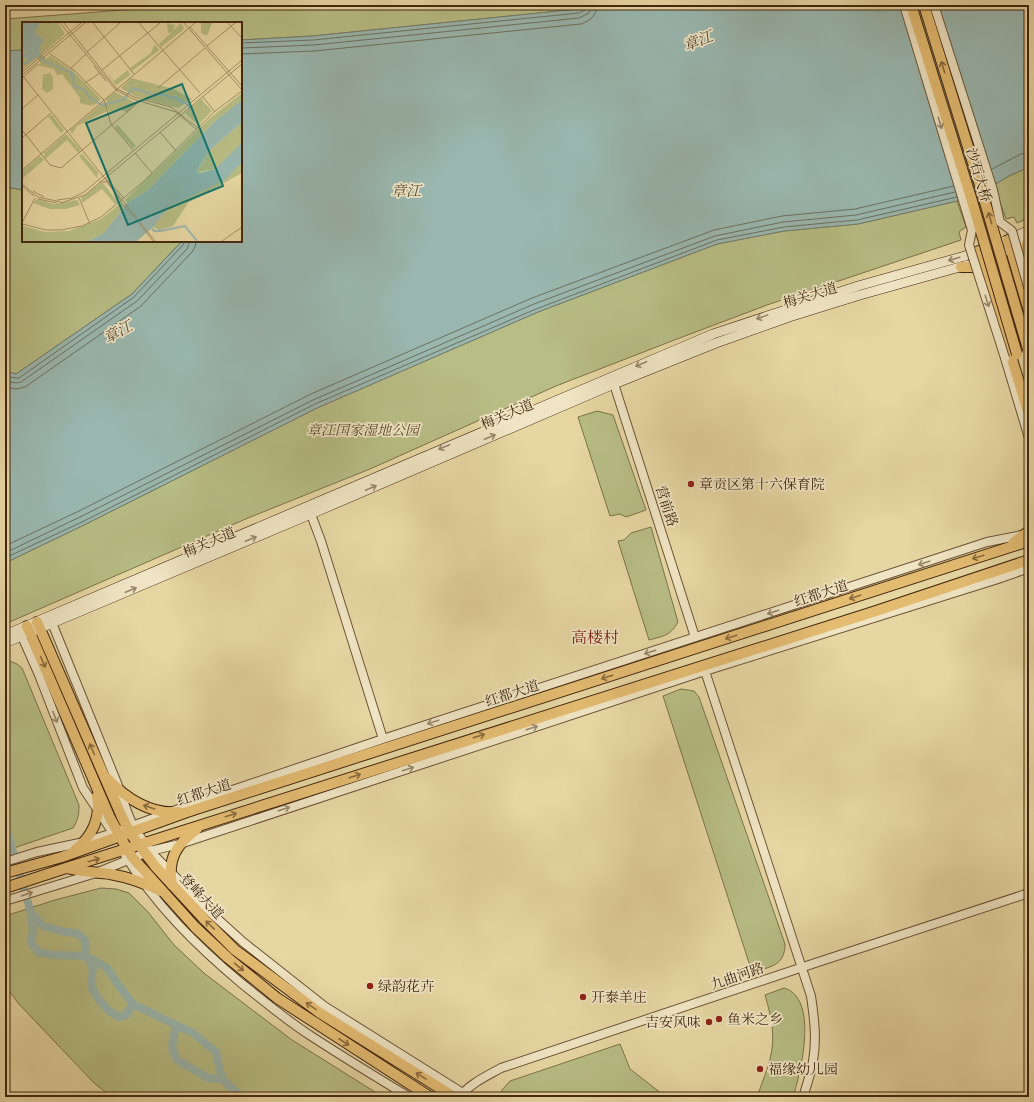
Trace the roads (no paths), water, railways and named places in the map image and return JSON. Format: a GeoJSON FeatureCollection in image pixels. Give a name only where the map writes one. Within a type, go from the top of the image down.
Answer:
{"type":"FeatureCollection","features":[{"type":"Feature","properties":{"kind":"main road","name":"沙石大桥"},"geometry":{"type":"LineString","coordinates":[[911,5],[972,200],[1029,394]]}},
{"type":"Feature","properties":{"kind":"main road","name":"沙石大桥"},"geometry":{"type":"LineString","coordinates":[[924,5],[1029,351]]}},
{"type":"Feature","properties":{"kind":"main road","name":"梅关大道"},"geometry":{"type":"LineString","coordinates":[[1009,245],[1029,230]]}},
{"type":"Feature","properties":{"kind":"main road","name":"梅关大道"},"geometry":{"type":"LineString","coordinates":[[310,510],[713,334],[858,286],[980,255],[1029,237]]}},
{"type":"Feature","properties":{"kind":"main road"},"geometry":{"type":"LineString","coordinates":[[1019,276],[1021,253],[1029,240]]}},
{"type":"Feature","properties":{"kind":"main road"},"geometry":{"type":"LineString","coordinates":[[1009,245],[1029,311]]}},
{"type":"Feature","properties":{"kind":"main road","name":"梅关大道"},"geometry":{"type":"LineString","coordinates":[[5,643],[29,629],[310,510],[716,343],[783,318],[962,267],[980,255]]}},
{"type":"Feature","properties":{"kind":"main road"},"geometry":{"type":"LineString","coordinates":[[980,255],[1029,415]]}},
{"type":"Feature","properties":{"kind":"main road"},"geometry":{"type":"LineString","coordinates":[[962,267],[969,266],[978,269],[989,281]]}},
{"type":"Feature","properties":{"kind":"main road","name":"红都大道"},"geometry":{"type":"LineString","coordinates":[[5,873],[62,857],[132,829],[1000,550],[1028,535]]}},
{"type":"Feature","properties":{"kind":"main road"},"geometry":{"type":"LineString","coordinates":[[5,888],[125,850],[145,848],[204,824],[704,664],[873,612],[1009,566],[1029,561]]}},
{"type":"Feature","properties":{"kind":"main road","name":"梅关大道"},"geometry":{"type":"LineString","coordinates":[[5,635],[29,629]]}},
{"type":"Feature","properties":{"kind":"main road","name":"登峰大道"},"geometry":{"type":"LineString","coordinates":[[29,629],[132,829],[172,885],[235,950],[284,987],[327,1017],[454,1097]]}},
{"type":"Feature","properties":{"kind":"main road","name":"登峰大道"},"geometry":{"type":"LineString","coordinates":[[29,629],[117,835],[130,859],[217,948],[277,998],[430,1097]]}},
{"type":"Feature","properties":{"kind":"main road"},"geometry":{"type":"LineString","coordinates":[[102,772],[119,790],[141,804],[171,813],[187,812]]}},
{"type":"Feature","properties":{"kind":"main road"},"geometry":{"type":"LineString","coordinates":[[62,857],[84,842],[94,828],[98,811],[98,801],[93,780]]}},
{"type":"Feature","properties":{"kind":"main road"},"geometry":{"type":"LineString","coordinates":[[172,885],[170,872],[174,854],[186,837],[204,824]]}},
{"type":"Feature","properties":{"kind":"main road"},"geometry":{"type":"LineString","coordinates":[[66,868],[82,872],[121,876],[164,893]]}},
{"type":"Feature","properties":{"kind":"street"},"geometry":{"type":"LineString","coordinates":[[904,5],[965,203],[972,230],[969,245],[1029,438]]}},
{"type":"Feature","properties":{"kind":"street"},"geometry":{"type":"LineString","coordinates":[[934,5],[993,190],[1000,222],[1012,232],[1029,290]]}},
{"type":"Feature","properties":{"kind":"street","name":"营前路"},"geometry":{"type":"LineString","coordinates":[[614,384],[695,637]]}},
{"type":"Feature","properties":{"kind":"street"},"geometry":{"type":"LineString","coordinates":[[310,510],[383,739]]}},
{"type":"Feature","properties":{"kind":"street"},"geometry":{"type":"LineString","coordinates":[[51,620],[119,790],[132,829],[203,800],[383,739],[987,542],[1028,535]]}},
{"type":"Feature","properties":{"kind":"street"},"geometry":{"type":"LineString","coordinates":[[5,901],[96,873],[130,859],[145,848],[180,844],[705,671],[1029,568]]}},
{"type":"Feature","properties":{"kind":"street"},"geometry":{"type":"LineString","coordinates":[[5,862],[37,852],[117,835],[98,811],[83,788],[39,675],[29,629]]}},
{"type":"Feature","properties":{"kind":"street"},"geometry":{"type":"LineString","coordinates":[[705,671],[812,996],[815,1034],[814,1060],[803,1097]]}},
{"type":"Feature","properties":{"kind":"street"},"geometry":{"type":"LineString","coordinates":[[145,848],[212,914],[243,942],[324,1006],[464,1095]]}},
{"type":"Feature","properties":{"kind":"street"},"geometry":{"type":"LineString","coordinates":[[130,859],[144,884],[183,930],[212,959],[269,1006],[310,1036],[409,1097]]}},
{"type":"Feature","properties":{"kind":"street","name":"九曲河路"},"geometry":{"type":"LineString","coordinates":[[464,1095],[482,1079],[501,1068],[1029,893]]}},
{"type":"Feature","properties":{"kind":"water","name":"章江"},"geometry":{"type":"Polygon","coordinates":[[[585,5],[1029,5],[1029,167],[994,185],[957,201],[858,224],[784,231],[717,244],[538,312],[317,408],[5,563],[5,371],[16,374],[132,294],[181,242],[242,242],[242,40],[313,36],[578,9],[585,5]]]}},
{"type":"Feature","properties":{"kind":"water"},"geometry":{"type":"Polygon","coordinates":[[[22,50],[22,190],[12,188],[5,189],[5,51],[22,50]]]}},
{"type":"Feature","properties":{"kind":"waterway"},"geometry":{"type":"LineString","coordinates":[[5,824],[31,913],[43,926],[65,932],[76,933],[85,940],[86,956],[93,967],[91,986],[99,1000],[109,1011],[119,1017],[126,1015],[133,1004],[176,1025],[172,1048],[177,1060],[208,1078],[222,1079],[240,1096],[244,1097]]}},
{"type":"Feature","properties":{"kind":"waterway"},"geometry":{"type":"LineString","coordinates":[[31,913],[33,932],[31,943],[38,952],[52,955],[86,956],[107,968],[133,1004]]}},
{"type":"Feature","properties":{"kind":"waterway"},"geometry":{"type":"LineString","coordinates":[[176,1025],[193,1033],[216,1052],[222,1079]]}},
{"type":"Feature","properties":{"kind":"waterway"},"geometry":{"type":"LineString","coordinates":[[258,1097],[278,1097]]}},
{"type":"Feature","properties":{"kind":"place","name":"章贡区第十六保育院"},"geometry":{"type":"Point","coordinates":[691,484]}},
{"type":"Feature","properties":{"kind":"place","name":"绿韵花卉"},"geometry":{"type":"Point","coordinates":[370,986]}},
{"type":"Feature","properties":{"kind":"place","name":"开泰羊庄"},"geometry":{"type":"Point","coordinates":[583,997]}},
{"type":"Feature","properties":{"kind":"place","name":"鱼米之乡"},"geometry":{"type":"Point","coordinates":[719,1019]}},
{"type":"Feature","properties":{"kind":"place","name":"吉安风味"},"geometry":{"type":"Point","coordinates":[709,1022]}},
{"type":"Feature","properties":{"kind":"place","name":"福缘幼儿园"},"geometry":{"type":"Point","coordinates":[760,1069]}},
{"type":"Feature","properties":{"kind":"district","name":"高楼村"},"geometry":{"type":"Point","coordinates":[595,637]}},
{"type":"Feature","properties":{"kind":"park label","name":"章江国家湿地公园"},"geometry":{"type":"Point","coordinates":[363,430]}}]}
